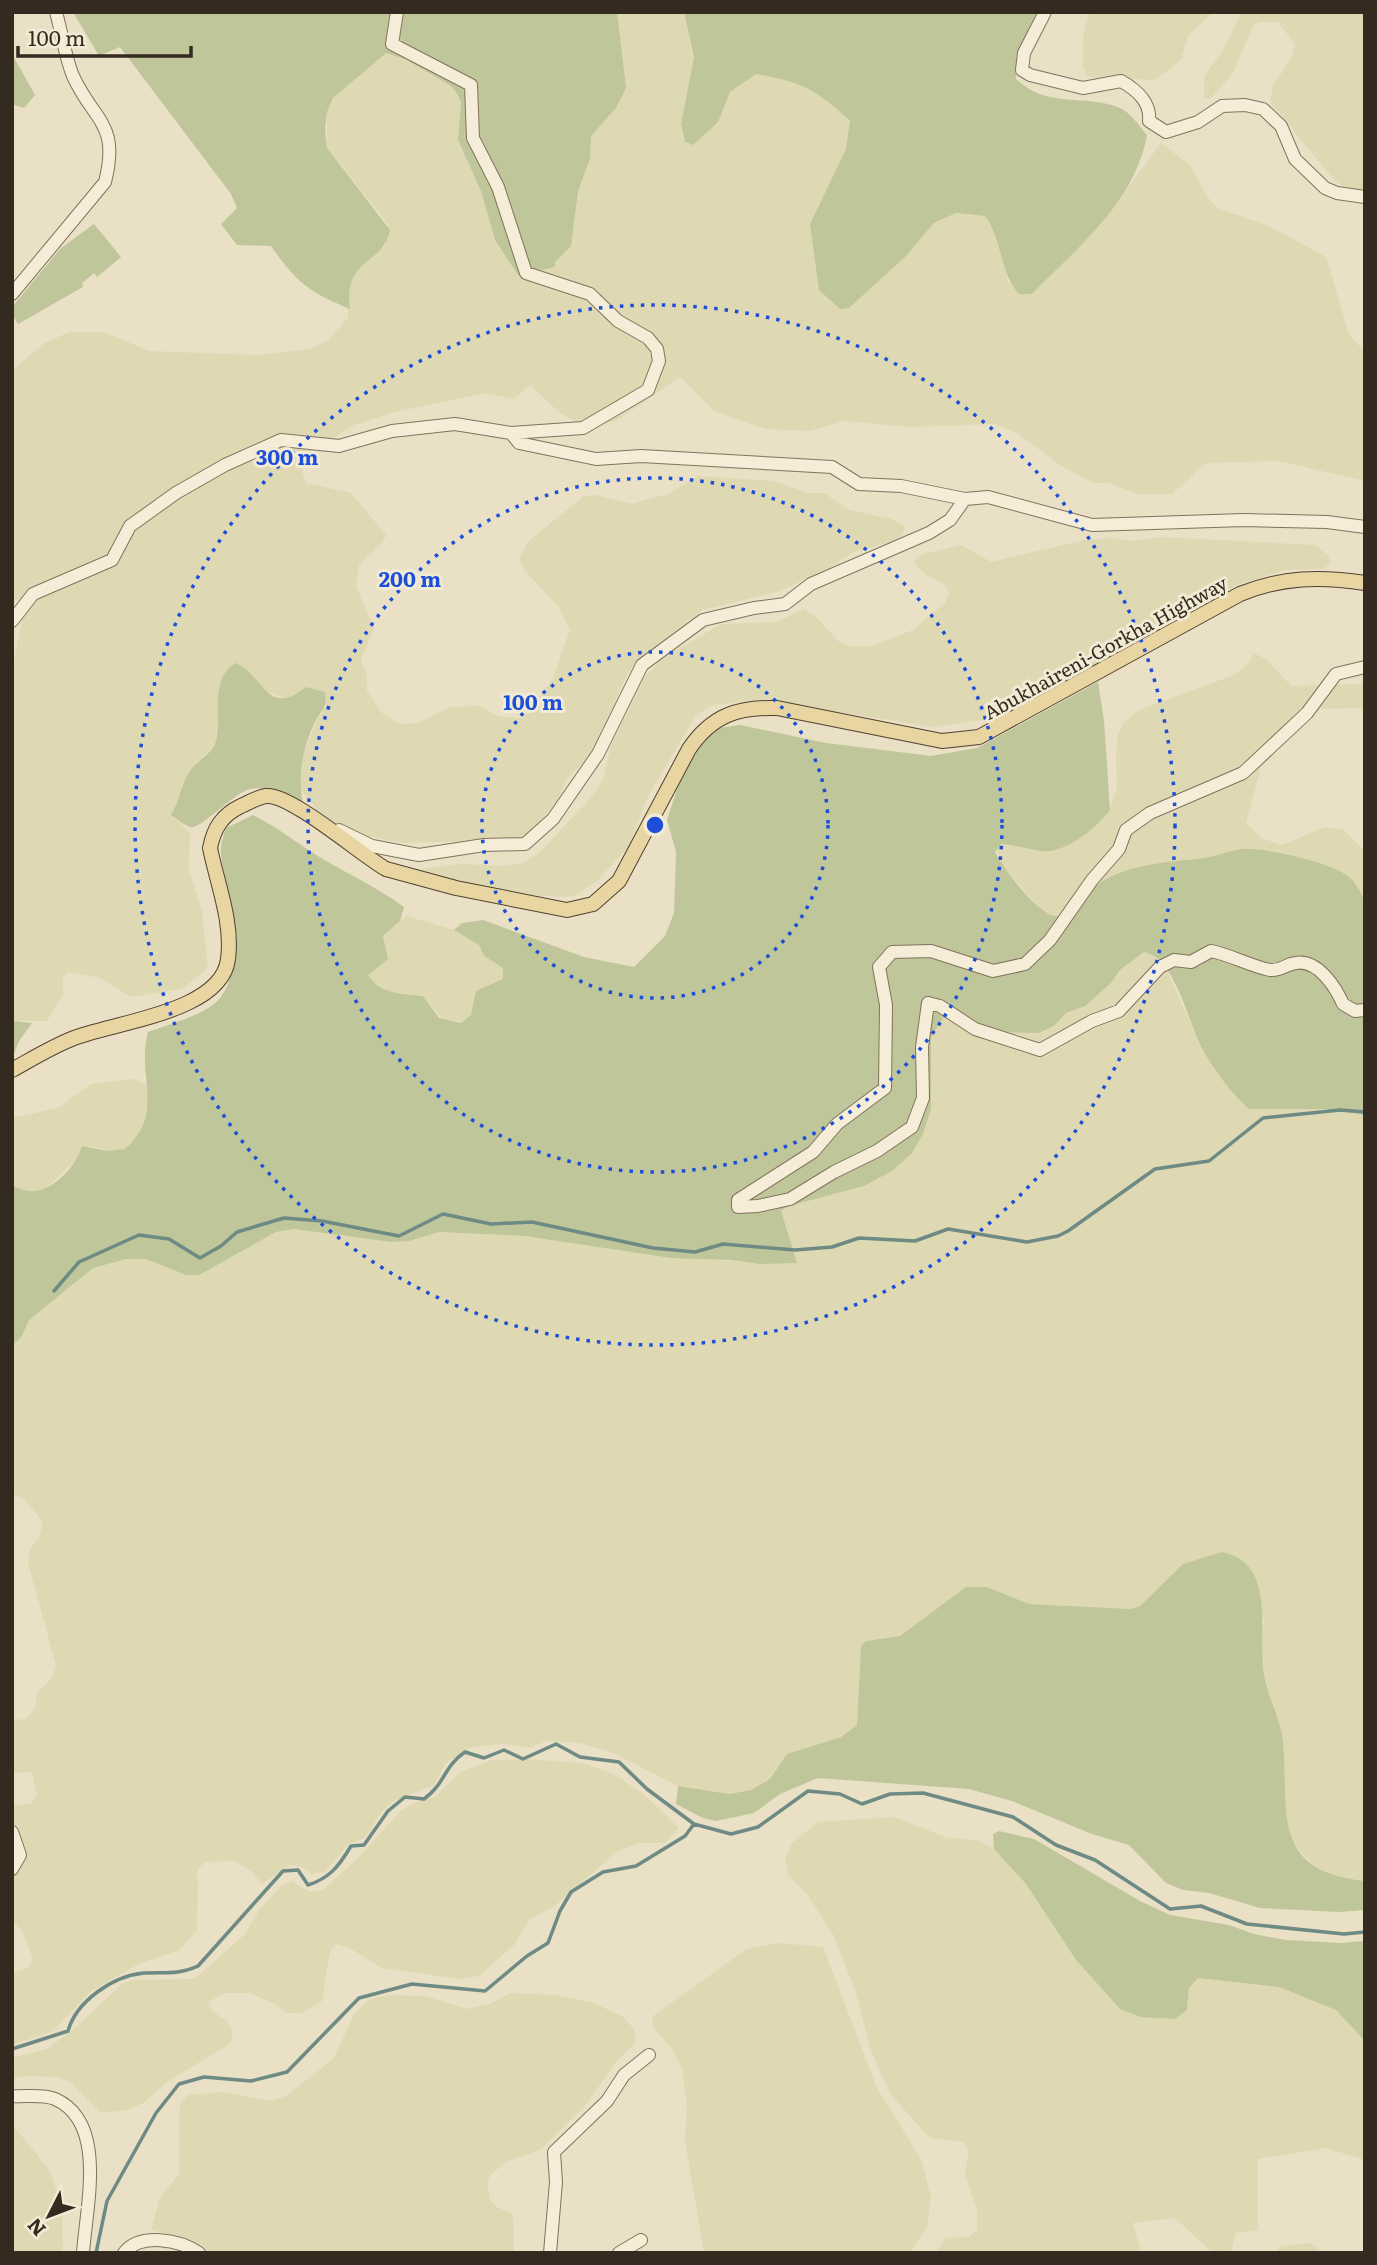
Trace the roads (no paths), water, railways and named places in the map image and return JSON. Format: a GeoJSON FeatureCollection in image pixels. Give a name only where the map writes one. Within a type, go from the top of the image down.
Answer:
{"type":"FeatureCollection","features":[{"type":"Feature","properties":{"kind":"main road","name":"Abukhaireni-Gorkha Highway"},"geometry":{"type":"LineString","coordinates":[[12,1070],[74,1038],[194,1001],[221,978],[228,960],[221,891],[211,848],[216,827],[239,807],[265,796],[277,797],[316,820],[365,857],[386,869],[550,909],[581,909],[607,894],[619,881],[689,749],[699,734],[715,720],[730,712],[750,708],[777,708],[942,741],[979,737],[1263,584],[1314,577],[1365,583]]}},
{"type":"Feature","properties":{"kind":"street"},"geometry":{"type":"LineString","coordinates":[[12,294],[105,182],[110,163],[108,134],[73,75],[56,12]]}},
{"type":"Feature","properties":{"kind":"street"},"geometry":{"type":"LineString","coordinates":[[12,621],[33,594],[112,560],[130,526],[176,493],[225,465],[281,440],[339,446],[392,431],[455,424],[510,433],[583,428],[648,390],[659,361],[657,349],[648,338],[618,321],[590,294],[526,273],[498,187],[473,138],[471,85],[392,44],[397,12]]}},
{"type":"Feature","properties":{"kind":"street"},"geometry":{"type":"LineString","coordinates":[[1045,12],[1024,53],[1022,70],[1030,75],[1083,88],[1121,81],[1142,96],[1150,112],[1149,121],[1166,132],[1198,122],[1222,106],[1245,105],[1263,109],[1281,126],[1295,159],[1325,188],[1337,193],[1365,197]]}},
{"type":"Feature","properties":{"kind":"street"},"geometry":{"type":"LineString","coordinates":[[510,433],[519,443],[596,459],[641,456],[832,467],[859,484],[901,486],[965,499],[988,497],[1093,525],[1244,520],[1327,522],[1365,527]]}},
{"type":"Feature","properties":{"kind":"street"},"geometry":{"type":"LineString","coordinates":[[316,820],[372,846],[419,855],[484,845],[525,844],[553,819],[598,754],[642,665],[702,620],[785,604],[811,584],[929,533],[950,520],[965,499]]}},
{"type":"Feature","properties":{"kind":"street"},"geometry":{"type":"LineString","coordinates":[[1365,667],[1336,674],[1307,713],[1243,773],[1150,813],[1126,830],[1119,849],[1092,880],[1051,940],[1025,964],[993,971],[931,951],[892,952],[879,967],[886,1005],[885,1088],[837,1124],[814,1152],[738,1200],[738,1207],[790,1199],[834,1172],[877,1151],[912,1127],[923,1098],[922,1046],[928,1003],[940,1006],[958,1020],[986,1033],[1040,1050],[1092,1021],[1119,1011],[1160,967],[1174,960],[1191,962],[1211,951],[1280,971],[1294,962],[1304,963],[1335,985],[1343,1004],[1355,1011],[1365,1010]]}},
{"type":"Feature","properties":{"kind":"street"},"geometry":{"type":"LineString","coordinates":[[12,1832],[20,1855],[12,1869]]}},
{"type":"Feature","properties":{"kind":"street"},"geometry":{"type":"LineString","coordinates":[[550,2253],[556,2182],[554,2152],[607,2101],[624,2075],[649,2055]]}},
{"type":"Feature","properties":{"kind":"street"},"geometry":{"type":"LineString","coordinates":[[12,2096],[52,2097],[68,2106],[85,2129],[90,2149],[83,2253]]}},
{"type":"Feature","properties":{"kind":"street"},"geometry":{"type":"LineString","coordinates":[[619,2253],[641,2240]]}},
{"type":"Feature","properties":{"kind":"street"},"geometry":{"type":"LineString","coordinates":[[124,2253],[139,2242],[149,2241],[178,2242],[199,2253]]}},
{"type":"Feature","properties":{"kind":"waterway"},"geometry":{"type":"LineString","coordinates":[[54,1291],[79,1262],[139,1235],[169,1239],[200,1258],[221,1246],[237,1232],[284,1218],[322,1221],[399,1236],[443,1214],[491,1224],[532,1222],[653,1248],[695,1252],[723,1244],[795,1250],[832,1247],[859,1238],[915,1241],[948,1229],[1027,1242],[1058,1236],[1068,1231],[1155,1169],[1209,1161],[1263,1118],[1340,1110],[1365,1112]]}},
{"type":"Feature","properties":{"kind":"waterway"},"geometry":{"type":"LineString","coordinates":[[12,2049],[68,2031],[72,2020],[87,2001],[120,1979],[144,1973],[178,1972],[198,1966],[283,1871],[298,1870],[308,1885],[322,1879],[338,1865],[351,1846],[364,1845],[388,1811],[405,1797],[424,1799],[431,1793],[452,1763],[465,1752],[484,1758],[504,1750],[523,1759],[556,1744],[580,1757],[619,1762],[647,1789],[694,1824],[731,1834],[758,1827],[808,1791],[840,1794],[862,1804],[890,1794],[923,1793],[1013,1817],[1056,1845],[1095,1860],[1170,1909],[1201,1906],[1247,1924],[1344,1934],[1365,1932]]}},
{"type":"Feature","properties":{"kind":"waterway"},"geometry":{"type":"LineString","coordinates":[[96,2253],[107,2201],[156,2113],[179,2084],[204,2077],[251,2081],[287,2072],[359,1998],[412,1984],[485,1991],[527,1956],[548,1943],[560,1911],[571,1892],[603,1872],[636,1866],[685,1836],[694,1824]]}}]}
